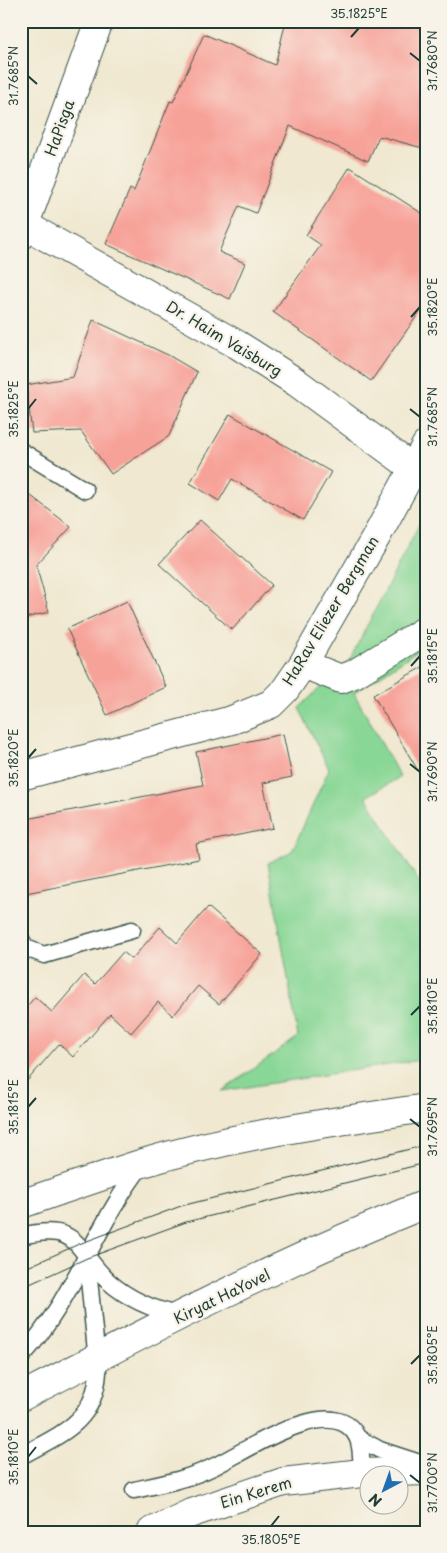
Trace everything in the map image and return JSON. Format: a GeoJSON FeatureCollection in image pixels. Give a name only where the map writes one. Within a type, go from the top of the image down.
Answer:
{"type":"FeatureCollection","features":[{"type":"Feature","properties":{"kind":"street","name":"HaPisga"},"geometry":{"type":"LineString","coordinates":[[23,230],[99,21]]}},
{"type":"Feature","properties":{"kind":"street","name":"Dr. Haim Vaisburg"},"geometry":{"type":"LineString","coordinates":[[23,230],[238,345],[296,382],[413,468]]}},
{"type":"Feature","properties":{"kind":"street","name":"HaRav Eliezer Bergman"},"geometry":{"type":"LineString","coordinates":[[21,776],[240,717],[271,704],[285,690],[303,664],[426,445]]}},
{"type":"Feature","properties":{"kind":"street"},"geometry":{"type":"LineString","coordinates":[[303,664],[341,679],[354,674],[426,630]]}},
{"type":"Feature","properties":{"kind":"street"},"geometry":{"type":"LineString","coordinates":[[21,1204],[144,1163],[231,1141],[335,1121],[426,1108]]}},
{"type":"Feature","properties":{"kind":"street","name":"Kiryat HaYovel"},"geometry":{"type":"LineString","coordinates":[[21,1397],[181,1316],[282,1268],[426,1204]]}},
{"type":"Feature","properties":{"kind":"street","name":"Ein Kerem"},"geometry":{"type":"LineString","coordinates":[[410,1472],[426,1471]]}},
{"type":"Feature","properties":{"kind":"street","name":"Ein Kerem"},"geometry":{"type":"LineString","coordinates":[[151,1532],[188,1514],[283,1482],[360,1473]]}},
{"type":"Feature","properties":{"kind":"lane"},"geometry":{"type":"LineString","coordinates":[[21,451],[85,490]]}},
{"type":"Feature","properties":{"kind":"lane"},"geometry":{"type":"LineString","coordinates":[[21,940],[26,948],[44,955],[132,930]]}},
{"type":"Feature","properties":{"kind":"lane"},"geometry":{"type":"LineString","coordinates":[[21,1357],[37,1339],[87,1258],[120,1196],[144,1163]]}},
{"type":"Feature","properties":{"kind":"lane"},"geometry":{"type":"LineString","coordinates":[[21,1236],[42,1233],[66,1235],[79,1244],[87,1258],[109,1282],[122,1292],[152,1308],[181,1316]]}},
{"type":"Feature","properties":{"kind":"lane"},"geometry":{"type":"LineString","coordinates":[[21,1456],[73,1427],[84,1415],[97,1389],[97,1358],[87,1258]]}},
{"type":"Feature","properties":{"kind":"lane"},"geometry":{"type":"LineString","coordinates":[[134,1490],[192,1476],[287,1430],[312,1421],[331,1419],[351,1428],[358,1438],[380,1450],[426,1465]]}},
{"type":"Feature","properties":{"kind":"lane"},"geometry":{"type":"LineString","coordinates":[[358,1438],[361,1466]]}},
{"type":"Feature","properties":{"kind":"green space"},"geometry":{"type":"Polygon","coordinates":[[[426,511],[426,645],[354,693],[400,777],[366,797],[426,893],[426,1059],[222,1091],[298,1037],[268,863],[292,851],[329,769],[299,708],[350,659],[426,511]]]}},
{"type":"Feature","properties":{"kind":"building"},"geometry":{"type":"Polygon","coordinates":[[[286,21],[426,21],[426,149],[379,136],[368,161],[290,126],[256,213],[239,206],[219,252],[245,263],[230,299],[106,244],[130,189],[134,191],[170,101],[173,102],[204,34],[275,65],[286,21]]]}},
{"type":"Feature","properties":{"kind":"building"},"geometry":{"type":"Polygon","coordinates":[[[350,167],[426,216],[426,303],[371,381],[273,312],[321,245],[306,235],[350,167]]]}},
{"type":"Feature","properties":{"kind":"building"},"geometry":{"type":"Polygon","coordinates":[[[93,320],[168,355],[197,372],[169,436],[111,474],[81,431],[32,433],[26,385],[73,377],[93,320]]]}},
{"type":"Feature","properties":{"kind":"building"},"geometry":{"type":"Polygon","coordinates":[[[230,414],[331,472],[303,520],[232,479],[219,501],[190,483],[230,414]]]}},
{"type":"Feature","properties":{"kind":"building"},"geometry":{"type":"Polygon","coordinates":[[[21,488],[71,527],[36,565],[49,612],[21,619],[21,488]]]}},
{"type":"Feature","properties":{"kind":"building"},"geometry":{"type":"Polygon","coordinates":[[[200,520],[272,585],[232,630],[159,564],[200,520]]]}},
{"type":"Feature","properties":{"kind":"building"},"geometry":{"type":"Polygon","coordinates":[[[127,601],[166,687],[107,715],[67,629],[127,601]]]}},
{"type":"Feature","properties":{"kind":"building"},"geometry":{"type":"Polygon","coordinates":[[[426,665],[426,784],[373,695],[426,665]]]}},
{"type":"Feature","properties":{"kind":"building"},"geometry":{"type":"Polygon","coordinates":[[[283,734],[292,777],[263,783],[273,828],[196,844],[199,859],[21,894],[21,820],[203,785],[196,752],[283,734]]]}},
{"type":"Feature","properties":{"kind":"building"},"geometry":{"type":"Polygon","coordinates":[[[208,907],[262,954],[219,1004],[198,986],[173,1016],[158,1002],[131,1033],[110,1014],[73,1057],[59,1044],[21,1088],[21,1013],[35,997],[52,1012],[84,975],[95,984],[123,952],[132,959],[160,927],[177,943],[208,907]]]}},
{"type":"Feature","properties":{"kind":"tram line"},"geometry":{"type":"LineString","coordinates":[[21,1270],[79,1244],[181,1206],[426,1145]]}},
{"type":"Feature","properties":{"kind":"tram line"},"geometry":{"type":"LineString","coordinates":[[21,1288],[87,1258],[186,1222],[426,1163]]}}]}
